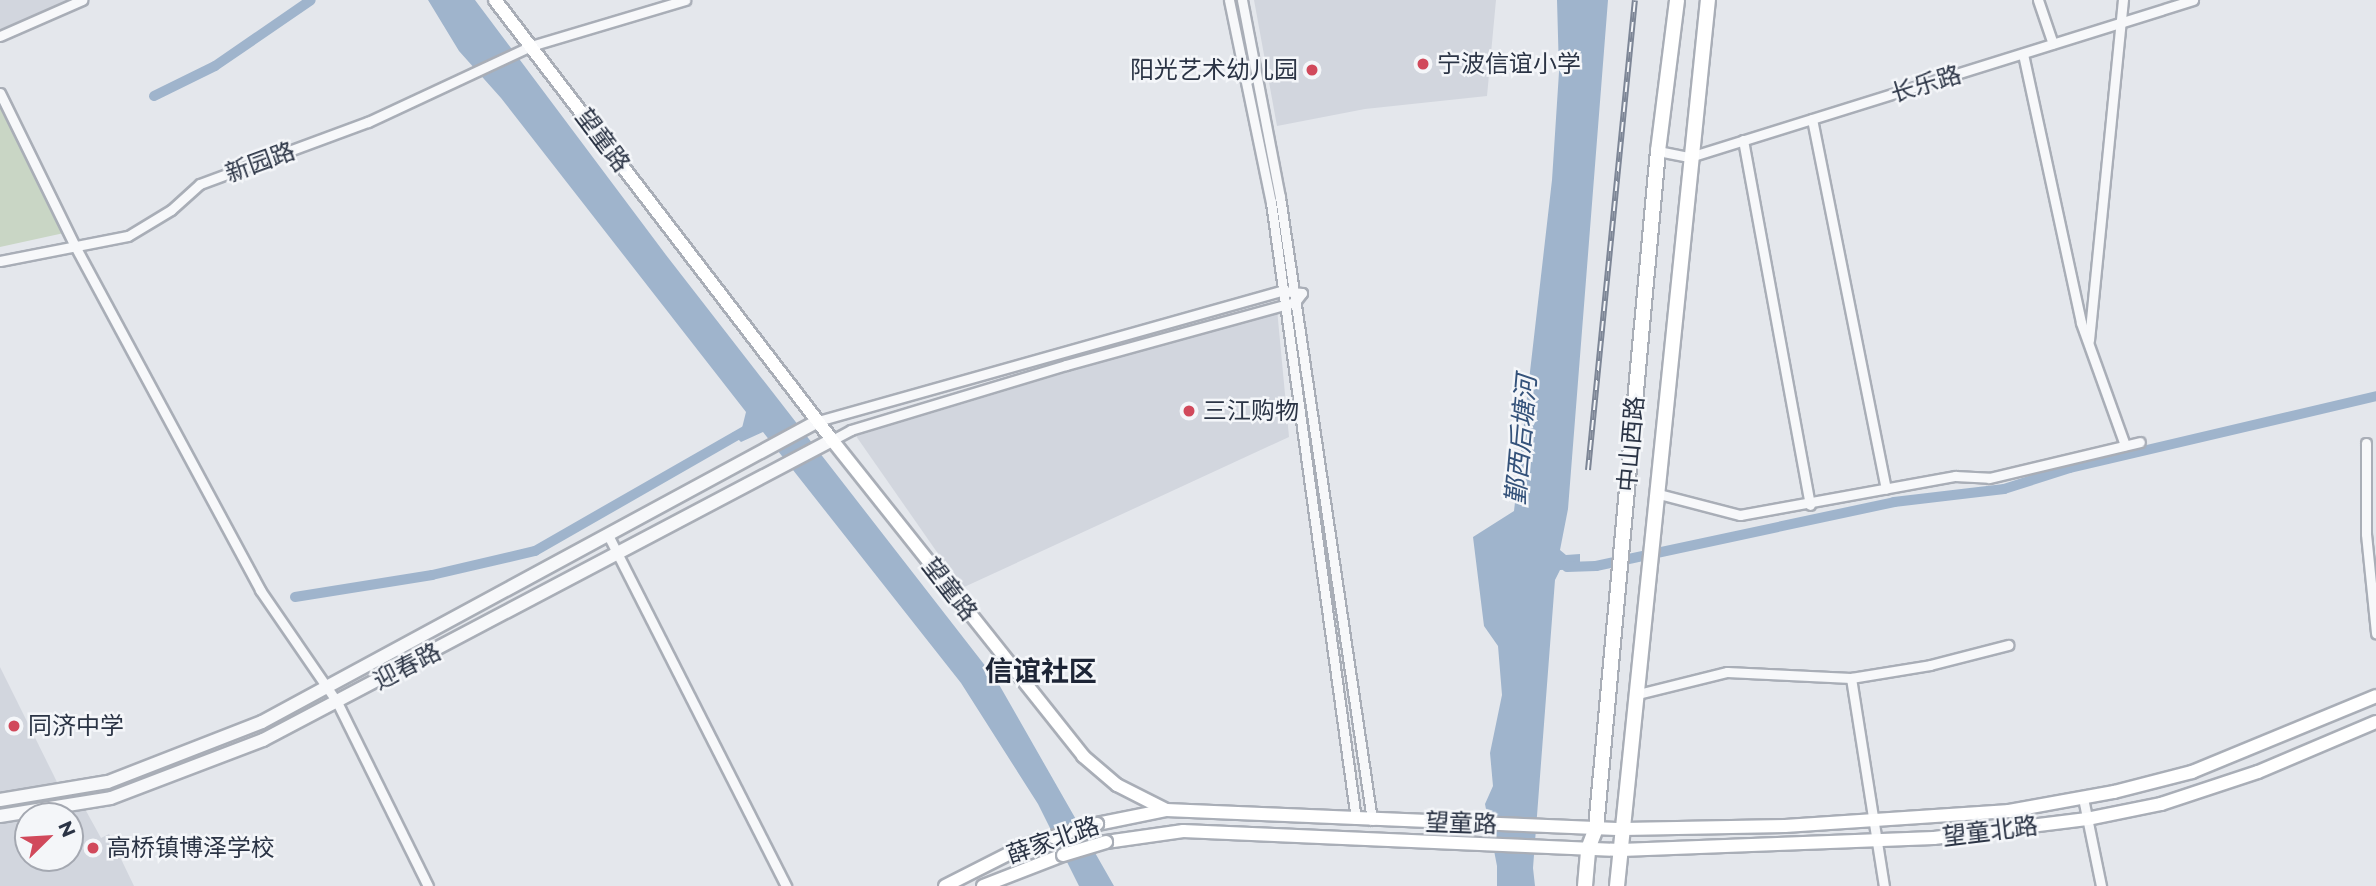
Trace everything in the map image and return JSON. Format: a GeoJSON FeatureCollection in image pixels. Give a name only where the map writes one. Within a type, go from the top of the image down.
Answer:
{"type":"FeatureCollection","features":[{"type":"Feature","properties":{"kind":"main road","name":"望童路"},"geometry":{"type":"LineString","coordinates":[[495,0],[526,49],[832,440],[1083,756],[1117,785],[1166,810],[1597,828]]}},
{"type":"Feature","properties":{"kind":"main road","name":"中山西路"},"geometry":{"type":"LineString","coordinates":[[1585,886],[1588,849],[1597,828],[1658,151],[1677,0]]}},
{"type":"Feature","properties":{"kind":"main road","name":"中山西路"},"geometry":{"type":"LineString","coordinates":[[1617,886],[1651,520],[1708,0]]}},
{"type":"Feature","properties":{"kind":"main road","name":"望童北路"},"geometry":{"type":"LineString","coordinates":[[1597,828],[1872,820],[2009,811],[2083,798],[2232,758],[2376,696]]}},
{"type":"Feature","properties":{"kind":"main road","name":"望童北路"},"geometry":{"type":"LineString","coordinates":[[1588,849],[1876,841],[2087,820],[2161,804],[2229,783],[2376,722]]}},
{"type":"Feature","properties":{"kind":"main road","name":"薛家北路"},"geometry":{"type":"LineString","coordinates":[[945,886],[1026,845],[1097,824],[1166,810]]}},
{"type":"Feature","properties":{"kind":"main road","name":"望童路"},"geometry":{"type":"LineString","coordinates":[[1153,833],[1183,831],[1588,849]]}},
{"type":"Feature","properties":{"kind":"main road","name":"薛家北路"},"geometry":{"type":"LineString","coordinates":[[983,886],[1063,855],[1106,842],[1153,833]]}},
{"type":"Feature","properties":{"kind":"street"},"geometry":{"type":"LineString","coordinates":[[0,36],[82,0]]}},
{"type":"Feature","properties":{"kind":"street","name":"新园路"},"geometry":{"type":"LineString","coordinates":[[0,261],[128,236],[171,209],[200,184],[368,122],[526,49],[685,0]]}},
{"type":"Feature","properties":{"kind":"street"},"geometry":{"type":"LineString","coordinates":[[1228,0],[1268,189],[1356,819]]}},
{"type":"Feature","properties":{"kind":"street"},"geometry":{"type":"LineString","coordinates":[[1242,0],[1293,289],[1372,820]]}},
{"type":"Feature","properties":{"kind":"street"},"geometry":{"type":"LineString","coordinates":[[2038,0],[2053,44]]}},
{"type":"Feature","properties":{"kind":"street"},"geometry":{"type":"LineString","coordinates":[[2089,342],[2123,0]]}},
{"type":"Feature","properties":{"kind":"street","name":"长乐路"},"geometry":{"type":"LineString","coordinates":[[1690,158],[2193,0]]}},
{"type":"Feature","properties":{"kind":"street"},"geometry":{"type":"LineString","coordinates":[[2023,54],[2081,323],[2125,445]]}},
{"type":"Feature","properties":{"kind":"street"},"geometry":{"type":"LineString","coordinates":[[0,93],[75,246],[260,590],[337,702],[428,886]]}},
{"type":"Feature","properties":{"kind":"street"},"geometry":{"type":"LineString","coordinates":[[1812,119],[1886,489]]}},
{"type":"Feature","properties":{"kind":"street"},"geometry":{"type":"LineString","coordinates":[[1743,140],[1810,505]]}},
{"type":"Feature","properties":{"kind":"street"},"geometry":{"type":"LineString","coordinates":[[1658,151],[1690,158]]}},
{"type":"Feature","properties":{"kind":"street"},"geometry":{"type":"LineString","coordinates":[[818,421],[1293,289]]}},
{"type":"Feature","properties":{"kind":"street"},"geometry":{"type":"LineString","coordinates":[[832,440],[851,430],[1066,365],[1295,302]]}},
{"type":"Feature","properties":{"kind":"street","name":"迎春路"},"geometry":{"type":"LineString","coordinates":[[0,800],[108,782],[262,722],[818,421]]}},
{"type":"Feature","properties":{"kind":"street","name":"迎春路"},"geometry":{"type":"LineString","coordinates":[[0,816],[111,798],[263,740],[617,556],[832,440]]}},
{"type":"Feature","properties":{"kind":"street"},"geometry":{"type":"LineString","coordinates":[[1655,493],[1740,515],[1810,505],[1955,476],[1989,478],[2140,442]]}},
{"type":"Feature","properties":{"kind":"street"},"geometry":{"type":"LineString","coordinates":[[2367,443],[2365,534],[2376,633]]}},
{"type":"Feature","properties":{"kind":"street"},"geometry":{"type":"LineString","coordinates":[[608,535],[786,886]]}},
{"type":"Feature","properties":{"kind":"street"},"geometry":{"type":"LineString","coordinates":[[1634,695],[1727,671],[1851,678],[1930,665],[2008,645]]}},
{"type":"Feature","properties":{"kind":"street"},"geometry":{"type":"LineString","coordinates":[[1851,678],[1884,886]]}},
{"type":"Feature","properties":{"kind":"street"},"geometry":{"type":"LineString","coordinates":[[2083,798],[2101,886]]}},
{"type":"Feature","properties":{"kind":"shaded area"},"geometry":{"type":"Polygon","coordinates":[[[0,0],[69,0],[70,1],[0,30],[0,0]]]}},
{"type":"Feature","properties":{"kind":"shaded area","name":"宁波信谊小学"},"geometry":{"type":"Polygon","coordinates":[[[1254,0],[1496,0],[1487,96],[1365,109],[1277,126],[1254,0]]]}},
{"type":"Feature","properties":{"kind":"shaded area"},"geometry":{"type":"Polygon","coordinates":[[[1277,309],[1289,437],[962,588],[856,436],[1277,309]]]}},
{"type":"Feature","properties":{"kind":"shaded area","name":"同济中学"},"geometry":{"type":"Polygon","coordinates":[[[0,667],[58,784],[0,795],[0,667]]]}},
{"type":"Feature","properties":{"kind":"shaded area","name":"高桥镇博泽学校"},"geometry":{"type":"Polygon","coordinates":[[[84,809],[101,838],[109,834],[134,886],[0,886],[0,823],[14,821],[14,872],[84,872],[84,809]]]}},
{"type":"Feature","properties":{"kind":"green space"},"geometry":{"type":"Polygon","coordinates":[[[0,101],[64,233],[0,247],[0,101]]]}},
{"type":"Feature","properties":{"kind":"water"},"geometry":{"type":"Polygon","coordinates":[[[428,0],[475,0],[666,255],[997,681],[1114,886],[1079,886],[1038,804],[961,683],[763,432],[741,442],[732,433],[742,428],[746,412],[501,98],[459,51],[428,0]]]}},
{"type":"Feature","properties":{"kind":"water"},"geometry":{"type":"Polygon","coordinates":[[[1557,0],[1608,0],[1568,509],[1560,550],[1566,555],[1580,554],[1580,569],[1560,570],[1555,580],[1533,868],[1535,886],[1497,886],[1497,866],[1485,804],[1493,786],[1490,753],[1502,695],[1498,646],[1484,626],[1473,537],[1514,511],[1552,180],[1559,72],[1557,0]]]}},
{"type":"Feature","properties":{"kind":"waterway"},"geometry":{"type":"LineString","coordinates":[[154,96],[215,66],[311,0]]}},
{"type":"Feature","properties":{"kind":"waterway"},"geometry":{"type":"LineString","coordinates":[[1567,567],[1596,566],[1894,502],[2004,489],[2070,468],[2376,396]]}},
{"type":"Feature","properties":{"kind":"waterway"},"geometry":{"type":"LineString","coordinates":[[295,597],[432,575],[535,551],[746,430]]}},
{"type":"Feature","properties":{"kind":"railway"},"geometry":{"type":"LineString","coordinates":[[1588,470],[1635,0]]}},
{"type":"Feature","properties":{"kind":"place","name":"宁波信谊小学"},"geometry":{"type":"Point","coordinates":[1423,64]}},
{"type":"Feature","properties":{"kind":"place","name":"阳光艺术幼儿园"},"geometry":{"type":"Point","coordinates":[1312,70]}},
{"type":"Feature","properties":{"kind":"place","name":"三江购物"},"geometry":{"type":"Point","coordinates":[1189,411]}},
{"type":"Feature","properties":{"kind":"place","name":"同济中学"},"geometry":{"type":"Point","coordinates":[14,726]}},
{"type":"Feature","properties":{"kind":"place","name":"高桥镇博泽学校"},"geometry":{"type":"Point","coordinates":[93,848]}},
{"type":"Feature","properties":{"kind":"district","name":"信谊社区"},"geometry":{"type":"Point","coordinates":[1041,671]}},
{"type":"Feature","properties":{"kind":"water label","name":"鄞西后塘河"},"geometry":{"type":"Point","coordinates":[1522,440]}}]}
